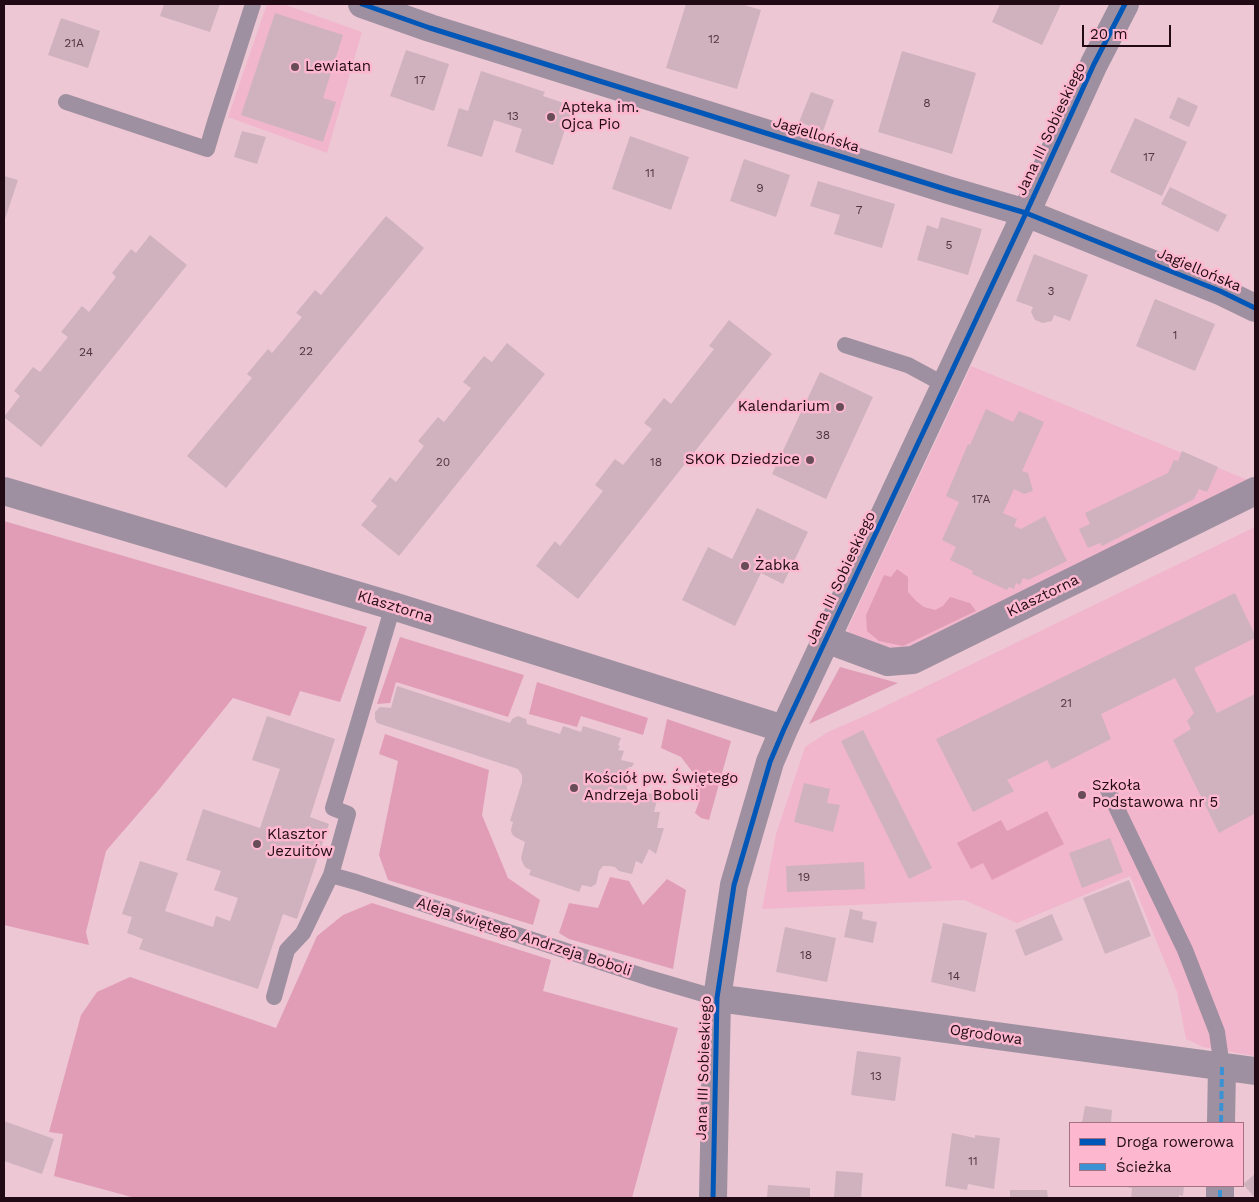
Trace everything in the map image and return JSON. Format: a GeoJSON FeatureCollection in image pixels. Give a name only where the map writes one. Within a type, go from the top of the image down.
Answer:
{"type":"FeatureCollection","features":[{"type":"Feature","properties":{"kind":"street","name":"Jagiellońska"},"geometry":{"type":"LineString","coordinates":[[362,4],[439,30],[1026,213],[1220,290],[1255,308]]}},
{"type":"Feature","properties":{"kind":"street","name":"Jana III Sobieskiego"},"geometry":{"type":"LineString","coordinates":[[713,1198],[717,998],[734,885],[770,762],[1094,64],[1125,4]]}},
{"type":"Feature","properties":{"kind":"street","name":"Klasztorna"},"geometry":{"type":"LineString","coordinates":[[4,491],[393,606],[784,729]]}},
{"type":"Feature","properties":{"kind":"street","name":"Klasztorna"},"geometry":{"type":"LineString","coordinates":[[826,639],[888,662],[913,660],[1255,492]]}},
{"type":"Feature","properties":{"kind":"street","name":"Ogrodowa"},"geometry":{"type":"LineString","coordinates":[[717,998],[1255,1071]]}},
{"type":"Feature","properties":{"kind":"street"},"geometry":{"type":"LineString","coordinates":[[1221,1122],[1222,1067]]}},
{"type":"Feature","properties":{"kind":"lane"},"geometry":{"type":"LineString","coordinates":[[66,102],[207,149],[253,4]]}},
{"type":"Feature","properties":{"kind":"lane"},"geometry":{"type":"LineString","coordinates":[[845,346],[908,365],[945,385]]}},
{"type":"Feature","properties":{"kind":"lane"},"geometry":{"type":"LineString","coordinates":[[274,997],[287,950],[303,933],[331,875],[348,814],[333,808],[393,606]]}},
{"type":"Feature","properties":{"kind":"lane"},"geometry":{"type":"LineString","coordinates":[[1108,790],[1185,950],[1217,1032],[1222,1067]]}},
{"type":"Feature","properties":{"kind":"lane","name":"Aleja świętego Andrzeja Boboli"},"geometry":{"type":"LineString","coordinates":[[331,875],[649,978],[717,998]]}},
{"type":"Feature","properties":{"kind":"shaded area","name":"Lewiatan"},"geometry":{"type":"Polygon","coordinates":[[[267,4],[283,4],[362,32],[327,153],[228,117],[267,4]]]}},
{"type":"Feature","properties":{"kind":"shaded area"},"geometry":{"type":"Polygon","coordinates":[[[971,366],[1255,483],[904,657],[871,650],[847,630],[971,366]]]}},
{"type":"Feature","properties":{"kind":"shaded area"},"geometry":{"type":"Polygon","coordinates":[[[4,521],[367,627],[340,702],[300,691],[290,716],[233,698],[157,792],[106,851],[86,932],[89,945],[4,925],[4,521]]]}},
{"type":"Feature","properties":{"kind":"shaded area","name":"Szkoła Podstawowa nr 5"},"geometry":{"type":"Polygon","coordinates":[[[1255,527],[1255,1056],[1203,1047],[1186,1039],[1177,992],[1130,876],[1017,923],[964,900],[762,909],[776,834],[805,747],[828,732],[867,715],[1255,527]]]}},
{"type":"Feature","properties":{"kind":"shaded area"},"geometry":{"type":"Polygon","coordinates":[[[897,569],[908,577],[908,592],[924,607],[935,610],[943,606],[950,597],[970,603],[976,611],[903,646],[879,641],[867,631],[866,615],[884,575],[891,577],[897,569]]]}},
{"type":"Feature","properties":{"kind":"shaded area"},"geometry":{"type":"Polygon","coordinates":[[[400,637],[524,675],[508,717],[396,682],[390,703],[377,704],[400,637]]]}},
{"type":"Feature","properties":{"kind":"shaded area"},"geometry":{"type":"Polygon","coordinates":[[[840,667],[898,683],[809,724],[840,667]]]}},
{"type":"Feature","properties":{"kind":"shaded area"},"geometry":{"type":"Polygon","coordinates":[[[537,682],[648,718],[643,735],[581,716],[577,727],[529,714],[537,682]]]}},
{"type":"Feature","properties":{"kind":"shaded area"},"geometry":{"type":"Polygon","coordinates":[[[667,719],[731,741],[709,820],[701,818],[695,813],[699,802],[694,774],[681,757],[661,748],[667,719]]]}},
{"type":"Feature","properties":{"kind":"shaded area"},"geometry":{"type":"Polygon","coordinates":[[[385,734],[489,770],[482,815],[508,878],[540,900],[533,925],[388,880],[379,855],[398,761],[379,754],[385,734]]]}},
{"type":"Feature","properties":{"kind":"shaded area"},"geometry":{"type":"Polygon","coordinates":[[[1047,811],[1064,844],[992,880],[983,863],[971,869],[957,843],[1001,820],[1007,831],[1047,811]]]}},
{"type":"Feature","properties":{"kind":"shaded area"},"geometry":{"type":"Polygon","coordinates":[[[610,877],[629,881],[643,905],[667,879],[686,890],[673,969],[569,939],[559,933],[569,903],[598,908],[610,877]]]}},
{"type":"Feature","properties":{"kind":"shaded area"},"geometry":{"type":"Polygon","coordinates":[[[372,903],[551,960],[543,991],[678,1028],[632,1198],[135,1198],[54,1176],[63,1134],[49,1132],[81,1015],[97,992],[130,977],[276,1028],[317,936],[343,915],[372,903]]]}},
{"type":"Feature","properties":{"kind":"building"},"geometry":{"type":"Polygon","coordinates":[[[164,4],[220,4],[210,32],[160,16],[164,4]]]}},
{"type":"Feature","properties":{"kind":"building"},"geometry":{"type":"Polygon","coordinates":[[[686,4],[741,4],[761,10],[737,89],[666,68],[686,4]]]}},
{"type":"Feature","properties":{"kind":"building"},"geometry":{"type":"Polygon","coordinates":[[[1000,4],[1061,4],[1042,45],[992,22],[1000,4]]]}},
{"type":"Feature","properties":{"kind":"building","name":"Lewiatan"},"geometry":{"type":"Polygon","coordinates":[[[275,13],[343,35],[323,98],[336,102],[323,142],[241,115],[275,13]]]}},
{"type":"Feature","properties":{"kind":"building"},"geometry":{"type":"Polygon","coordinates":[[[61,18],[100,31],[88,68],[48,55],[61,18]]]}},
{"type":"Feature","properties":{"kind":"building"},"geometry":{"type":"Polygon","coordinates":[[[406,50],[449,64],[434,111],[390,96],[406,50]]]}},
{"type":"Feature","properties":{"kind":"building"},"geometry":{"type":"Polygon","coordinates":[[[902,51],[976,73],[952,154],[878,132],[902,51]]]}},
{"type":"Feature","properties":{"kind":"building"},"geometry":{"type":"Polygon","coordinates":[[[481,71],[545,92],[543,96],[573,106],[553,165],[515,152],[522,129],[494,120],[482,157],[447,146],[459,108],[468,111],[481,71]]]}},
{"type":"Feature","properties":{"kind":"building"},"geometry":{"type":"Polygon","coordinates":[[[811,92],[834,100],[823,131],[799,122],[811,92]]]}},
{"type":"Feature","properties":{"kind":"building"},"geometry":{"type":"Polygon","coordinates":[[[1178,97],[1198,106],[1189,127],[1169,118],[1178,97]]]}},
{"type":"Feature","properties":{"kind":"building"},"geometry":{"type":"Polygon","coordinates":[[[1135,118],[1187,142],[1162,196],[1110,172],[1135,118]]]}},
{"type":"Feature","properties":{"kind":"building"},"geometry":{"type":"Polygon","coordinates":[[[242,131],[266,137],[257,164],[234,157],[242,131]]]}},
{"type":"Feature","properties":{"kind":"building"},"geometry":{"type":"Polygon","coordinates":[[[630,136],[689,157],[671,210],[612,189],[630,136]]]}},
{"type":"Feature","properties":{"kind":"building"},"geometry":{"type":"Polygon","coordinates":[[[744,159],[790,175],[776,217],[730,201],[744,159]]]}},
{"type":"Feature","properties":{"kind":"building"},"geometry":{"type":"Polygon","coordinates":[[[4,176],[18,180],[4,222],[4,176]]]}},
{"type":"Feature","properties":{"kind":"building"},"geometry":{"type":"Polygon","coordinates":[[[818,181],[895,204],[882,248],[834,234],[840,215],[810,206],[818,181]]]}},
{"type":"Feature","properties":{"kind":"building"},"geometry":{"type":"Polygon","coordinates":[[[1170,187],[1227,215],[1218,232],[1161,204],[1170,187]]]}},
{"type":"Feature","properties":{"kind":"building"},"geometry":{"type":"Polygon","coordinates":[[[386,216],[424,248],[226,488],[187,456],[252,378],[247,374],[268,349],[272,353],[302,317],[296,313],[315,290],[321,295],[386,216]]]}},
{"type":"Feature","properties":{"kind":"building"},"geometry":{"type":"Polygon","coordinates":[[[941,217],[982,229],[968,275],[917,260],[927,225],[938,229],[941,217]]]}},
{"type":"Feature","properties":{"kind":"building"},"geometry":{"type":"Polygon","coordinates":[[[150,235],[187,265],[41,447],[4,417],[20,396],[14,391],[33,367],[40,372],[68,337],[61,332],[82,306],[89,312],[116,277],[112,273],[131,249],[136,253],[150,235]]]}},
{"type":"Feature","properties":{"kind":"building"},"geometry":{"type":"Polygon","coordinates":[[[1034,254],[1088,275],[1070,321],[1054,315],[1052,321],[1043,323],[1035,320],[1031,312],[1033,307],[1016,301],[1034,254]]]}},
{"type":"Feature","properties":{"kind":"building"},"geometry":{"type":"Polygon","coordinates":[[[1155,299],[1215,324],[1195,371],[1136,346],[1155,299]]]}},
{"type":"Feature","properties":{"kind":"building"},"geometry":{"type":"Polygon","coordinates":[[[729,320],[772,354],[578,599],[536,566],[555,541],[560,546],[603,491],[595,485],[615,459],[623,465],[652,429],[644,423],[664,398],[671,404],[714,349],[709,346],[729,320]]]}},
{"type":"Feature","properties":{"kind":"building"},"geometry":{"type":"Polygon","coordinates":[[[507,343],[545,374],[399,556],[361,525],[377,506],[371,501],[390,477],[396,482],[424,446],[418,441],[438,417],[444,422],[471,388],[463,382],[484,356],[492,362],[507,343]]]}},
{"type":"Feature","properties":{"kind":"building"},"geometry":{"type":"Polygon","coordinates":[[[820,372],[873,397],[826,499],[772,474],[820,372]]]}},
{"type":"Feature","properties":{"kind":"building"},"geometry":{"type":"Polygon","coordinates":[[[986,409],[1013,422],[1019,411],[1044,422],[1022,471],[1028,473],[1033,491],[1024,494],[1014,489],[1003,513],[1017,519],[1014,526],[1021,529],[1045,516],[1067,561],[1028,580],[1023,578],[1020,585],[1016,583],[1014,589],[1009,587],[1007,590],[972,574],[973,571],[950,560],[956,547],[942,540],[959,502],[946,496],[968,444],[970,445],[986,409]]]}},
{"type":"Feature","properties":{"kind":"building"},"geometry":{"type":"Polygon","coordinates":[[[1182,451],[1218,467],[1207,492],[1199,489],[1194,499],[1102,546],[1100,543],[1088,548],[1079,529],[1090,524],[1085,513],[1168,473],[1174,460],[1178,461],[1182,451]]]}},
{"type":"Feature","properties":{"kind":"building","name":"Żabka"},"geometry":{"type":"Polygon","coordinates":[[[757,508],[808,532],[783,584],[761,573],[735,626],[682,600],[708,547],[732,559],[757,508]]]}},
{"type":"Feature","properties":{"kind":"building"},"geometry":{"type":"Polygon","coordinates":[[[1235,593],[1255,638],[1194,668],[1217,713],[1255,694],[1255,817],[1254,814],[1219,833],[1173,740],[1191,729],[1187,721],[1194,713],[1175,678],[1101,714],[1111,739],[1052,769],[1047,760],[1007,780],[1014,791],[973,812],[936,739],[1235,593]]]}},
{"type":"Feature","properties":{"kind":"building","name":"Kościół pw. Świętego Andrzeja Boboli"},"geometry":{"type":"Polygon","coordinates":[[[397,686],[510,723],[512,719],[518,716],[526,719],[527,724],[560,734],[563,726],[581,732],[583,726],[621,738],[618,750],[624,751],[621,760],[634,763],[632,767],[629,767],[626,781],[627,789],[634,794],[645,792],[658,796],[654,812],[660,812],[657,828],[664,828],[656,854],[649,849],[642,864],[636,861],[632,874],[619,871],[615,867],[603,866],[599,871],[596,884],[591,887],[582,885],[579,892],[529,875],[531,870],[526,868],[521,858],[525,842],[512,834],[513,822],[510,821],[522,782],[522,775],[518,769],[377,723],[375,712],[380,707],[391,708],[397,686]]]}},
{"type":"Feature","properties":{"kind":"building","name":"Klasztor Jezuitów"},"geometry":{"type":"Polygon","coordinates":[[[267,716],[335,739],[310,817],[329,824],[297,919],[283,914],[258,989],[139,949],[143,939],[127,933],[132,917],[122,914],[140,861],[178,873],[165,911],[213,927],[216,916],[230,921],[238,898],[214,890],[221,871],[186,860],[203,809],[260,828],[280,769],[252,760],[267,716]]]}},
{"type":"Feature","properties":{"kind":"building"},"geometry":{"type":"Polygon","coordinates":[[[863,730],[932,868],[909,879],[841,741],[863,730]]]}},
{"type":"Feature","properties":{"kind":"building"},"geometry":{"type":"Polygon","coordinates":[[[804,783],[830,789],[827,803],[840,805],[833,832],[794,822],[804,783]]]}},
{"type":"Feature","properties":{"kind":"building"},"geometry":{"type":"Polygon","coordinates":[[[1110,838],[1123,872],[1082,888],[1069,853],[1110,838]]]}},
{"type":"Feature","properties":{"kind":"building"},"geometry":{"type":"Polygon","coordinates":[[[864,862],[865,889],[787,892],[786,866],[864,862]]]}},
{"type":"Feature","properties":{"kind":"building"},"geometry":{"type":"Polygon","coordinates":[[[1129,880],[1151,936],[1105,954],[1083,898],[1129,880]]]}},
{"type":"Feature","properties":{"kind":"building"},"geometry":{"type":"Polygon","coordinates":[[[850,909],[863,912],[862,919],[877,922],[873,943],[844,937],[850,909]]]}},
{"type":"Feature","properties":{"kind":"building"},"geometry":{"type":"Polygon","coordinates":[[[1052,914],[1063,940],[1025,956],[1015,930],[1052,914]]]}},
{"type":"Feature","properties":{"kind":"building"},"geometry":{"type":"Polygon","coordinates":[[[943,923],[987,933],[975,992],[931,982],[943,923]]]}},
{"type":"Feature","properties":{"kind":"building"},"geometry":{"type":"Polygon","coordinates":[[[785,927],[836,938],[827,982],[776,972],[785,927]]]}},
{"type":"Feature","properties":{"kind":"building"},"geometry":{"type":"Polygon","coordinates":[[[857,1051],[901,1057],[895,1101],[851,1095],[857,1051]]]}},
{"type":"Feature","properties":{"kind":"building"},"geometry":{"type":"Polygon","coordinates":[[[1085,1106],[1112,1110],[1111,1122],[1082,1122],[1085,1106]]]}},
{"type":"Feature","properties":{"kind":"building"},"geometry":{"type":"Polygon","coordinates":[[[4,1121],[54,1139],[42,1174],[4,1161],[4,1121]]]}},
{"type":"Feature","properties":{"kind":"building"},"geometry":{"type":"Polygon","coordinates":[[[952,1133],[975,1138],[975,1135],[1000,1138],[994,1189],[968,1184],[967,1190],[945,1186],[952,1133]]]}},
{"type":"Feature","properties":{"kind":"building"},"geometry":{"type":"Polygon","coordinates":[[[836,1171],[863,1173],[861,1198],[834,1198],[836,1171]]]}},
{"type":"Feature","properties":{"kind":"building"},"geometry":{"type":"Polygon","coordinates":[[[1255,1174],[1255,1198],[1244,1185],[1255,1174]]]}},
{"type":"Feature","properties":{"kind":"building"},"geometry":{"type":"Polygon","coordinates":[[[768,1185],[810,1188],[810,1198],[767,1198],[768,1185]]]}},
{"type":"Feature","properties":{"kind":"building"},"geometry":{"type":"Polygon","coordinates":[[[1127,1187],[1184,1187],[1183,1196],[1179,1195],[1179,1198],[1131,1198],[1132,1188],[1127,1187]]]}},
{"type":"Feature","properties":{"kind":"building"},"geometry":{"type":"Polygon","coordinates":[[[1010,1190],[1047,1190],[1048,1198],[1010,1198],[1010,1190]]]}},
{"type":"Feature","properties":{"kind":"marked path"},"geometry":{"type":"LineString","coordinates":[[1221,1122],[1222,1067]]}},
{"type":"Feature","properties":{"kind":"marked path"},"geometry":{"type":"LineString","coordinates":[[1220,1187],[1220,1198]]}},
{"type":"Feature","properties":{"kind":"cycle path"},"geometry":{"type":"LineString","coordinates":[[362,4],[430,28],[1026,213],[1220,291],[1255,308]]}},
{"type":"Feature","properties":{"kind":"cycle path"},"geometry":{"type":"LineString","coordinates":[[713,1198],[717,998],[734,885],[770,762],[1094,64],[1125,4]]}},
{"type":"Feature","properties":{"kind":"place","name":"Lewiatan"},"geometry":{"type":"Point","coordinates":[295,67]}},
{"type":"Feature","properties":{"kind":"place","name":"Apteka im. Ojca Pio"},"geometry":{"type":"Point","coordinates":[551,117]}},
{"type":"Feature","properties":{"kind":"place","name":"Kalendarium"},"geometry":{"type":"Point","coordinates":[840,407]}},
{"type":"Feature","properties":{"kind":"place","name":"SKOK Dziedzice"},"geometry":{"type":"Point","coordinates":[810,460]}},
{"type":"Feature","properties":{"kind":"place","name":"Żabka"},"geometry":{"type":"Point","coordinates":[745,566]}},
{"type":"Feature","properties":{"kind":"place","name":"Kościół pw. Świętego Andrzeja Boboli"},"geometry":{"type":"Point","coordinates":[574,788]}},
{"type":"Feature","properties":{"kind":"place","name":"Szkoła Podstawowa nr 5"},"geometry":{"type":"Point","coordinates":[1082,795]}},
{"type":"Feature","properties":{"kind":"place","name":"Klasztor Jezuitów"},"geometry":{"type":"Point","coordinates":[257,844]}}]}
